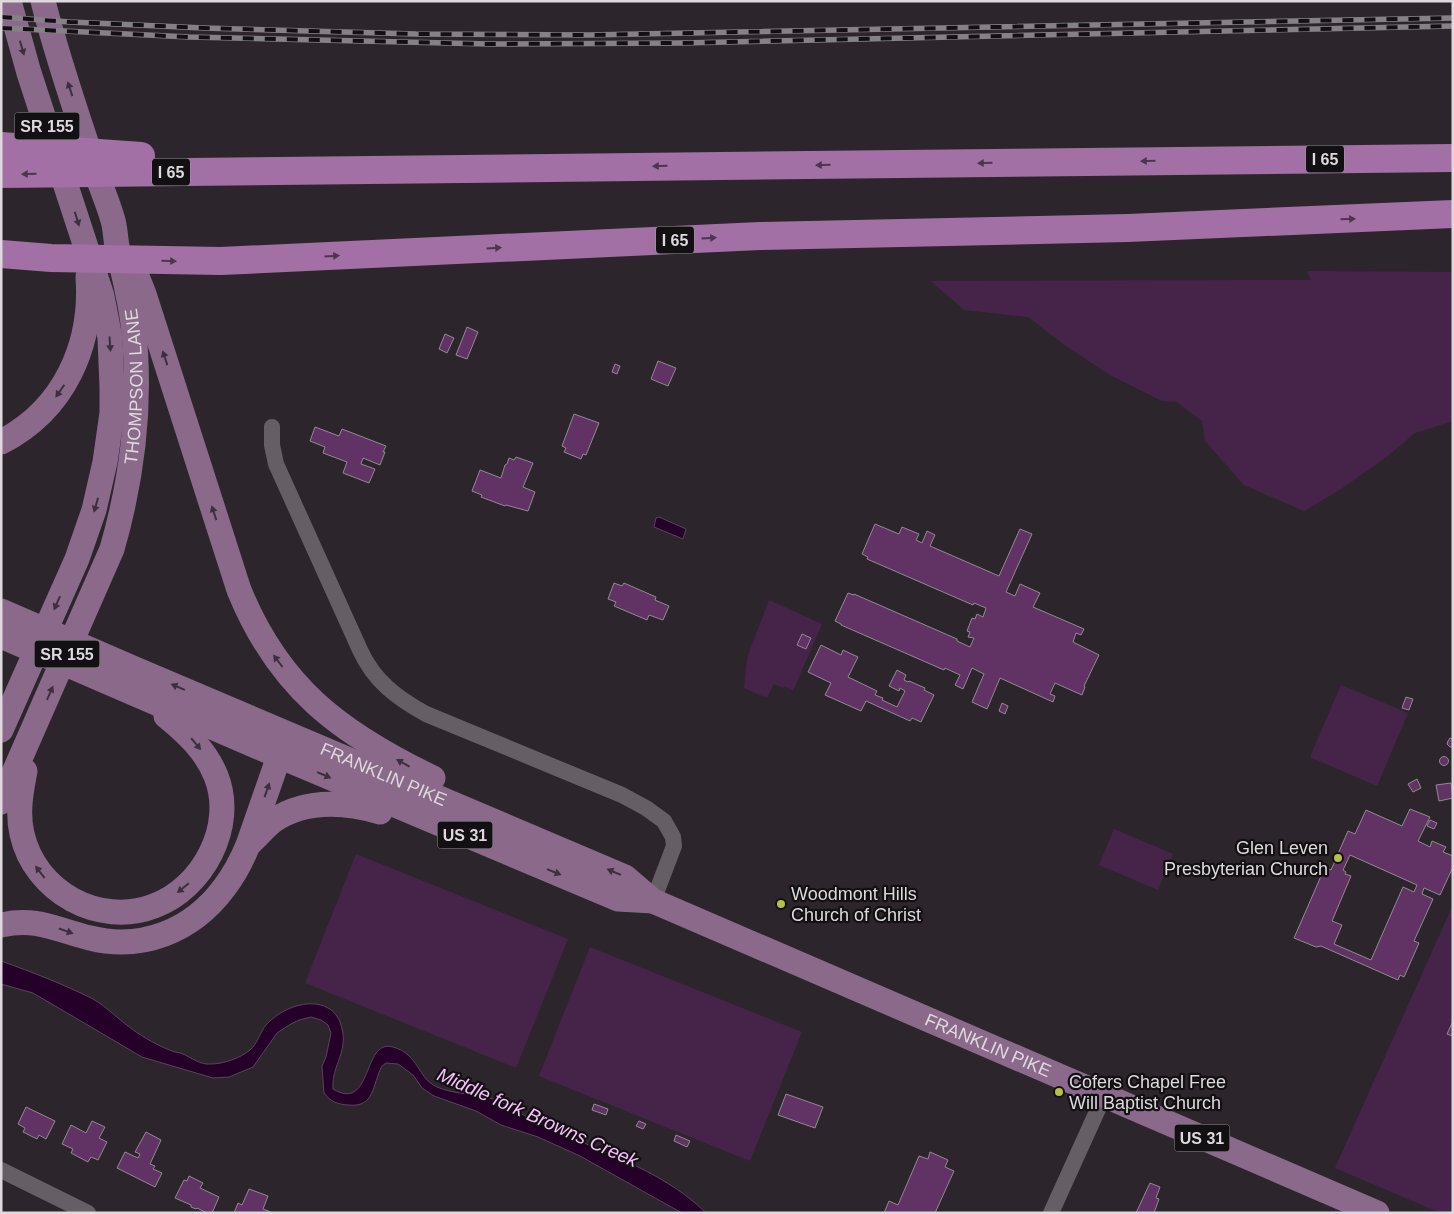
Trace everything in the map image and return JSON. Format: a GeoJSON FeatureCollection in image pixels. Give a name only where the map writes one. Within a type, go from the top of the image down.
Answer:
{"type":"FeatureCollection","features":[{"type":"Feature","properties":{"kind":"highway"},"geometry":{"type":"LineString","coordinates":[[1196,160],[1453,142]]}},
{"type":"Feature","properties":{"kind":"highway"},"geometry":{"type":"LineString","coordinates":[[1,146],[340,170]]}},
{"type":"Feature","properties":{"kind":"highway","name":"I 65"},"geometry":{"type":"LineString","coordinates":[[1,174],[1453,158]]}},
{"type":"Feature","properties":{"kind":"highway","name":"I 65"},"geometry":{"type":"LineString","coordinates":[[1,254],[51,258],[221,262],[750,236],[1128,228],[1453,214]]}},
{"type":"Feature","properties":{"kind":"highway"},"geometry":{"type":"LineString","coordinates":[[1,263],[51,258]]}},
{"type":"Feature","properties":{"kind":"main road","name":"SR 155"},"geometry":{"type":"LineString","coordinates":[[9,1],[29,73],[87,250],[96,296]]}},
{"type":"Feature","properties":{"kind":"main road","name":"SR 155"},"geometry":{"type":"LineString","coordinates":[[43,1],[136,294]]}},
{"type":"Feature","properties":{"kind":"main road","name":"THOMPSON LANE"},"geometry":{"type":"LineString","coordinates":[[30,738],[104,570],[118,527],[130,468],[135,426],[137,374],[133,324],[136,294]]}},
{"type":"Feature","properties":{"kind":"main road"},"geometry":{"type":"LineString","coordinates":[[136,294],[239,590],[255,626],[276,659],[320,708],[358,738],[445,784],[531,850]]}},
{"type":"Feature","properties":{"kind":"main road","name":"THOMPSON LANE"},"geometry":{"type":"LineString","coordinates":[[2,728],[77,559],[101,487],[112,414],[112,387],[110,338],[96,296]]}},
{"type":"Feature","properties":{"kind":"main road"},"geometry":{"type":"LineString","coordinates":[[1,442],[38,416],[51,403],[66,381],[83,341],[96,296]]}},
{"type":"Feature","properties":{"kind":"main road","name":"US 31"},"geometry":{"type":"LineString","coordinates":[[1,611],[132,681]]}},
{"type":"Feature","properties":{"kind":"main road","name":"US 31"},"geometry":{"type":"LineString","coordinates":[[1,636],[132,681]]}},
{"type":"Feature","properties":{"kind":"main road"},"geometry":{"type":"LineString","coordinates":[[30,738],[19,813],[23,840],[36,868],[57,890],[76,902],[89,907],[117,912],[155,906],[188,885],[207,861],[219,828],[221,797],[217,778],[212,767],[196,743],[132,681]]}},
{"type":"Feature","properties":{"kind":"main road","name":"FRANKLIN PIKE"},"geometry":{"type":"LineString","coordinates":[[132,681],[288,733],[531,850]]}},
{"type":"Feature","properties":{"kind":"main road","name":"FRANKLIN PIKE"},"geometry":{"type":"LineString","coordinates":[[132,681],[279,756],[531,850],[625,877],[653,901],[1377,1213]]}},
{"type":"Feature","properties":{"kind":"main road"},"geometry":{"type":"LineString","coordinates":[[1,925],[19,922],[41,923],[90,938],[120,943],[134,942],[163,934],[191,921],[216,899],[234,873],[248,845],[288,733]]}},
{"type":"Feature","properties":{"kind":"main road"},"geometry":{"type":"LineString","coordinates":[[1,802],[30,738]]}},
{"type":"Feature","properties":{"kind":"main road"},"geometry":{"type":"LineString","coordinates":[[248,845],[272,822],[286,814],[302,809],[337,803],[357,806],[531,850]]}},
{"type":"Feature","properties":{"kind":"street"},"geometry":{"type":"LineString","coordinates":[[272,427],[272,446],[276,464],[360,650],[376,677],[397,696],[426,714],[622,795],[664,820],[671,831],[674,846],[653,901]]}},
{"type":"Feature","properties":{"kind":"street"},"geometry":{"type":"LineString","coordinates":[[1051,1213],[1104,1096]]}},
{"type":"Feature","properties":{"kind":"street"},"geometry":{"type":"LineString","coordinates":[[1,1170],[88,1213]]}},
{"type":"Feature","properties":{"kind":"shaded area"},"geometry":{"type":"Polygon","coordinates":[[[1307,271],[1453,272],[1453,421],[1415,433],[1385,458],[1341,489],[1304,511],[1244,485],[1205,441],[1202,421],[1177,402],[1162,401],[1110,375],[1066,346],[1028,317],[964,310],[931,281],[1311,280],[1307,271]]]}},
{"type":"Feature","properties":{"kind":"shaded area"},"geometry":{"type":"Polygon","coordinates":[[[659,517],[686,529],[683,539],[654,527],[656,518],[659,517]]]}},
{"type":"Feature","properties":{"kind":"shaded area"},"geometry":{"type":"Polygon","coordinates":[[[769,600],[822,624],[793,691],[785,686],[783,688],[774,684],[767,698],[744,688],[747,658],[769,600]]]}},
{"type":"Feature","properties":{"kind":"shaded area"},"geometry":{"type":"Polygon","coordinates":[[[1341,685],[1408,713],[1377,786],[1310,757],[1341,685]]]}},
{"type":"Feature","properties":{"kind":"shaded area"},"geometry":{"type":"Polygon","coordinates":[[[1114,829],[1173,854],[1158,890],[1099,865],[1114,829]]]}},
{"type":"Feature","properties":{"kind":"shaded area"},"geometry":{"type":"Polygon","coordinates":[[[356,854],[568,939],[516,1068],[305,983],[356,854]]]}},
{"type":"Feature","properties":{"kind":"shaded area"},"geometry":{"type":"Polygon","coordinates":[[[1453,905],[1453,1213],[1441,1213],[1335,1168],[1453,905]]]}},
{"type":"Feature","properties":{"kind":"shaded area"},"geometry":{"type":"Polygon","coordinates":[[[590,947],[802,1032],[750,1161],[539,1076],[590,947]]]}},
{"type":"Feature","properties":{"kind":"shaded area"},"geometry":{"type":"Polygon","coordinates":[[[1,961],[93,999],[147,1039],[173,1052],[182,1053],[207,1064],[226,1062],[246,1053],[255,1044],[266,1025],[279,1014],[304,1004],[320,1005],[336,1014],[343,1032],[342,1049],[333,1080],[333,1089],[346,1094],[355,1091],[361,1084],[376,1053],[383,1047],[393,1047],[402,1050],[408,1055],[425,1078],[437,1087],[501,1102],[528,1118],[646,1171],[688,1197],[706,1213],[682,1213],[580,1156],[538,1137],[501,1125],[476,1111],[434,1096],[422,1088],[413,1075],[398,1064],[386,1063],[382,1066],[371,1094],[363,1103],[348,1105],[334,1102],[324,1093],[322,1066],[331,1033],[328,1025],[321,1020],[311,1017],[289,1025],[277,1033],[253,1067],[229,1077],[213,1078],[142,1057],[33,993],[1,984],[1,961]]]}},
{"type":"Feature","properties":{"kind":"building"},"geometry":{"type":"Polygon","coordinates":[[[467,327],[478,332],[467,359],[456,355],[467,327]]]}},
{"type":"Feature","properties":{"kind":"building"},"geometry":{"type":"Polygon","coordinates":[[[445,334],[454,338],[447,353],[439,349],[445,334]]]}},
{"type":"Feature","properties":{"kind":"building"},"geometry":{"type":"Polygon","coordinates":[[[658,361],[676,368],[668,386],[651,379],[658,361]]]}},
{"type":"Feature","properties":{"kind":"building"},"geometry":{"type":"Polygon","coordinates":[[[615,364],[620,366],[617,374],[612,372],[615,364]]]}},
{"type":"Feature","properties":{"kind":"building"},"geometry":{"type":"Polygon","coordinates":[[[574,414],[599,423],[586,455],[583,454],[581,459],[564,452],[566,448],[562,446],[574,414]]]}},
{"type":"Feature","properties":{"kind":"building"},"geometry":{"type":"Polygon","coordinates":[[[315,427],[339,436],[342,429],[386,446],[380,465],[363,458],[361,464],[375,469],[369,483],[343,473],[347,462],[323,453],[325,447],[310,441],[315,427]]]}},
{"type":"Feature","properties":{"kind":"building"},"geometry":{"type":"Polygon","coordinates":[[[516,457],[533,463],[523,487],[535,492],[528,511],[505,506],[481,497],[482,495],[472,491],[480,470],[501,478],[509,458],[514,460],[516,457]]]}},
{"type":"Feature","properties":{"kind":"building"},"geometry":{"type":"Polygon","coordinates":[[[875,524],[899,534],[902,527],[919,534],[916,540],[922,543],[927,531],[935,535],[930,546],[999,576],[1020,529],[1032,534],[1006,592],[1015,596],[1020,584],[1040,593],[1033,607],[1084,629],[1081,635],[1076,633],[1073,642],[1099,655],[1084,686],[1082,695],[1055,683],[1050,694],[1055,696],[1053,702],[1000,678],[987,709],[972,702],[984,674],[972,668],[963,689],[955,685],[960,675],[945,668],[944,670],[835,621],[848,593],[854,594],[957,639],[957,641],[970,647],[974,638],[968,637],[970,632],[967,631],[972,618],[975,619],[977,614],[983,617],[986,608],[974,603],[973,605],[867,559],[868,557],[862,554],[875,524]]]}},
{"type":"Feature","properties":{"kind":"building"},"geometry":{"type":"Polygon","coordinates":[[[614,583],[622,586],[624,583],[656,597],[655,600],[669,606],[663,620],[649,615],[647,620],[614,606],[616,602],[608,599],[614,583]]]}},
{"type":"Feature","properties":{"kind":"building"},"geometry":{"type":"Polygon","coordinates":[[[802,634],[811,638],[806,649],[797,645],[802,634]]]}},
{"type":"Feature","properties":{"kind":"building"},"geometry":{"type":"Polygon","coordinates":[[[821,645],[841,655],[843,650],[858,657],[848,677],[877,691],[875,695],[897,707],[905,691],[900,688],[899,691],[889,686],[897,670],[906,675],[904,680],[925,688],[924,690],[934,695],[921,722],[912,718],[910,721],[866,701],[861,711],[825,695],[831,683],[808,672],[821,645]]]}},
{"type":"Feature","properties":{"kind":"building"},"geometry":{"type":"Polygon","coordinates":[[[1406,697],[1413,699],[1409,710],[1402,708],[1406,697]]]}},
{"type":"Feature","properties":{"kind":"building"},"geometry":{"type":"Polygon","coordinates":[[[1002,703],[1008,706],[1005,714],[999,711],[1002,703]]]}},
{"type":"Feature","properties":{"kind":"building"},"geometry":{"type":"Polygon","coordinates":[[[1450,738],[1453,739],[1453,747],[1447,744],[1450,738]]]}},
{"type":"Feature","properties":{"kind":"building"},"geometry":{"type":"Polygon","coordinates":[[[1444,757],[1448,761],[1444,765],[1440,761],[1444,757]]]}},
{"type":"Feature","properties":{"kind":"building"},"geometry":{"type":"Polygon","coordinates":[[[1417,779],[1421,788],[1413,792],[1408,784],[1417,779]]]}},
{"type":"Feature","properties":{"kind":"building"},"geometry":{"type":"Polygon","coordinates":[[[1451,783],[1453,798],[1439,801],[1436,785],[1451,783]]]}},
{"type":"Feature","properties":{"kind":"building"},"geometry":{"type":"Polygon","coordinates":[[[1410,809],[1430,817],[1418,841],[1430,847],[1432,841],[1446,847],[1443,852],[1453,856],[1453,867],[1440,895],[1424,888],[1422,894],[1433,899],[1414,941],[1419,943],[1404,977],[1400,975],[1398,980],[1321,946],[1316,947],[1294,938],[1325,867],[1331,870],[1348,831],[1355,834],[1366,810],[1402,826],[1410,809]],[[1350,855],[1343,870],[1346,872],[1345,874],[1351,876],[1332,921],[1342,925],[1334,944],[1371,960],[1403,887],[1414,892],[1417,885],[1350,855]]]}},
{"type":"Feature","properties":{"kind":"building"},"geometry":{"type":"Polygon","coordinates":[[[1430,820],[1437,823],[1434,829],[1427,826],[1430,820]]]}},
{"type":"Feature","properties":{"kind":"building"},"geometry":{"type":"Polygon","coordinates":[[[1453,1021],[1453,1036],[1447,1034],[1453,1021]]]}},
{"type":"Feature","properties":{"kind":"building"},"geometry":{"type":"Polygon","coordinates":[[[786,1094],[823,1107],[815,1128],[778,1115],[786,1094]]]}},
{"type":"Feature","properties":{"kind":"building"},"geometry":{"type":"Polygon","coordinates":[[[594,1104],[608,1109],[606,1115],[592,1110],[594,1104]]]}},
{"type":"Feature","properties":{"kind":"building"},"geometry":{"type":"Polygon","coordinates":[[[26,1107],[55,1121],[46,1139],[39,1135],[37,1139],[23,1132],[25,1128],[18,1124],[26,1107]]]}},
{"type":"Feature","properties":{"kind":"building"},"geometry":{"type":"Polygon","coordinates":[[[92,1121],[105,1127],[99,1138],[107,1142],[98,1160],[91,1157],[88,1162],[71,1153],[73,1149],[62,1144],[71,1125],[86,1133],[92,1121]]]}},
{"type":"Feature","properties":{"kind":"building"},"geometry":{"type":"Polygon","coordinates":[[[639,1121],[646,1124],[643,1129],[636,1126],[639,1121]]]}},
{"type":"Feature","properties":{"kind":"building"},"geometry":{"type":"Polygon","coordinates":[[[146,1132],[161,1140],[150,1164],[155,1166],[153,1169],[162,1173],[155,1187],[117,1168],[125,1152],[138,1158],[140,1154],[135,1152],[146,1132]]]}},
{"type":"Feature","properties":{"kind":"building"},"geometry":{"type":"Polygon","coordinates":[[[676,1135],[690,1141],[687,1147],[674,1141],[676,1135]]]}},
{"type":"Feature","properties":{"kind":"building"},"geometry":{"type":"Polygon","coordinates":[[[930,1152],[948,1160],[945,1167],[954,1171],[935,1213],[884,1213],[889,1201],[898,1205],[919,1156],[928,1159],[930,1152]]]}},
{"type":"Feature","properties":{"kind":"building"},"geometry":{"type":"Polygon","coordinates":[[[189,1176],[203,1183],[200,1188],[219,1197],[212,1213],[191,1207],[191,1205],[175,1198],[184,1180],[187,1181],[189,1176]]]}},
{"type":"Feature","properties":{"kind":"building"},"geometry":{"type":"Polygon","coordinates":[[[1150,1183],[1160,1187],[1156,1198],[1159,1199],[1154,1213],[1136,1213],[1150,1183]]]}},
{"type":"Feature","properties":{"kind":"building"},"geometry":{"type":"Polygon","coordinates":[[[249,1189],[268,1196],[263,1209],[273,1213],[234,1213],[238,1203],[242,1205],[249,1189]]]}},
{"type":"Feature","properties":{"kind":"railway"},"geometry":{"type":"LineString","coordinates":[[1,17],[204,28],[416,34],[589,35],[1453,18]]}},
{"type":"Feature","properties":{"kind":"railway"},"geometry":{"type":"LineString","coordinates":[[1,28],[189,37],[489,44],[681,43],[1453,26]]}},
{"type":"Feature","properties":{"kind":"place","name":"Glen Leven Presbyterian Church"},"geometry":{"type":"Point","coordinates":[1338,858]}},
{"type":"Feature","properties":{"kind":"place","name":"Woodmont Hills Church of Christ"},"geometry":{"type":"Point","coordinates":[781,904]}},
{"type":"Feature","properties":{"kind":"place","name":"Cofers Chapel Free Will Baptist Church"},"geometry":{"type":"Point","coordinates":[1059,1092]}},
{"type":"Feature","properties":{"kind":"water label","name":"Middle fork Browns Creek"},"geometry":{"type":"Point","coordinates":[538,1117]}}]}
